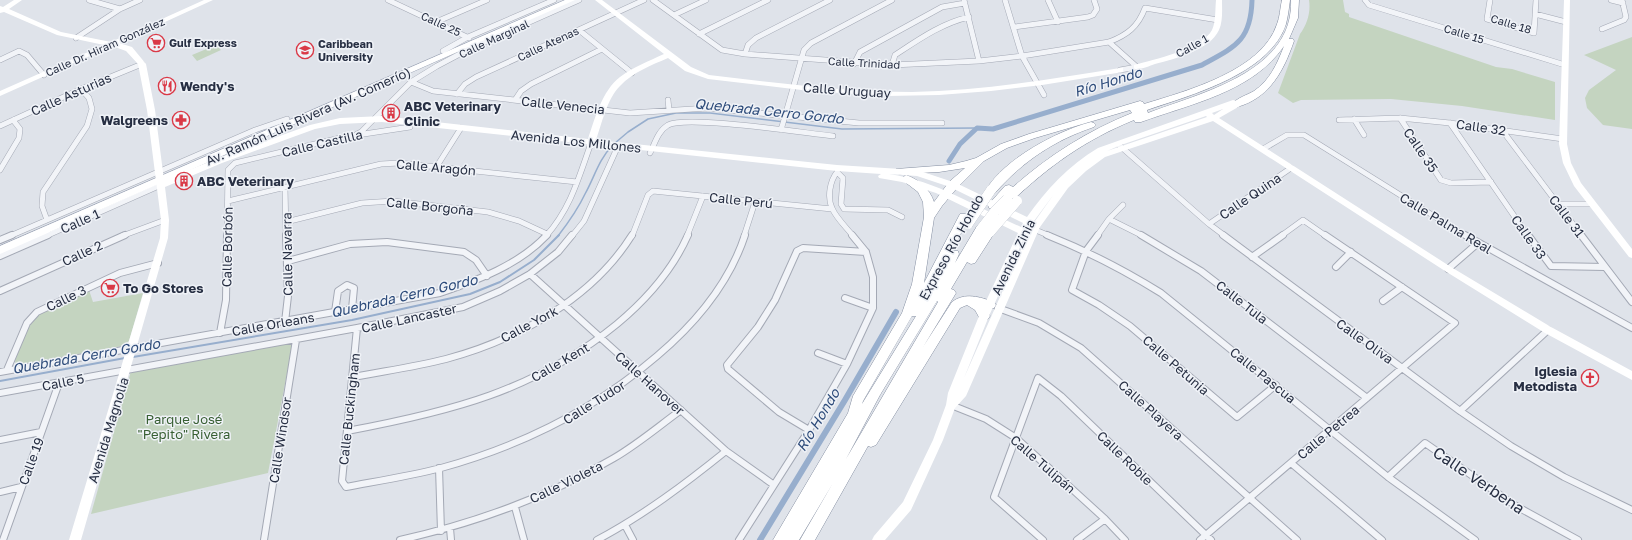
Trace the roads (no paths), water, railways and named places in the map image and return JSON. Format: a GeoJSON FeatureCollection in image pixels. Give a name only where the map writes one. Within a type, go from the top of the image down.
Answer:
{"type":"FeatureCollection","features":[{"type":"Feature","properties":{"kind":"highway","name":"Expreso Río Hondo"},"geometry":{"type":"LineString","coordinates":[[988,188],[1007,164],[1036,144],[1063,131],[1221,76],[1253,55],[1267,41],[1272,33],[1278,16],[1279,0]]}},
{"type":"Feature","properties":{"kind":"highway"},"geometry":{"type":"LineString","coordinates":[[791,540],[839,460],[876,391],[934,296],[966,221],[979,206],[988,188],[1036,150],[1063,136],[1087,126],[1212,84],[1243,69],[1271,45],[1280,29],[1286,11],[1286,0]]}},
{"type":"Feature","properties":{"kind":"highway"},"geometry":{"type":"LineString","coordinates":[[990,204],[1047,157],[1072,141],[1104,126],[1216,87],[1256,64],[1274,46],[1283,33],[1290,11],[1289,0]]}},
{"type":"Feature","properties":{"kind":"highway","name":"Expreso Río Hondo"},"geometry":{"type":"LineString","coordinates":[[807,540],[986,230],[1012,200],[1051,169],[1096,140],[1145,117],[1220,90],[1253,72],[1267,62],[1280,48],[1290,30],[1295,12],[1295,0]]}},
{"type":"Feature","properties":{"kind":"highway"},"geometry":{"type":"LineString","coordinates":[[1235,103],[1262,92],[1275,77],[1295,28],[1297,18],[1295,12]]}},
{"type":"Feature","properties":{"kind":"highway"},"geometry":{"type":"LineString","coordinates":[[929,218],[945,193],[981,159],[995,150],[1020,140],[1140,104]]}},
{"type":"Feature","properties":{"kind":"highway"},"geometry":{"type":"LineString","coordinates":[[990,204],[1016,174],[1041,155],[1070,138],[1107,120]]}},
{"type":"Feature","properties":{"kind":"highway"},"geometry":{"type":"LineString","coordinates":[[1012,200],[1046,165],[1081,142],[1121,121]]}},
{"type":"Feature","properties":{"kind":"highway"},"geometry":{"type":"LineString","coordinates":[[903,175],[955,167],[981,159]]}},
{"type":"Feature","properties":{"kind":"highway"},"geometry":{"type":"LineString","coordinates":[[854,416],[857,400],[891,344],[912,303],[920,276],[929,218],[928,198],[920,188],[903,175]]}},
{"type":"Feature","properties":{"kind":"highway","name":"Expreso Río Hondo"},"geometry":{"type":"LineString","coordinates":[[780,540],[912,317],[966,221]]}},
{"type":"Feature","properties":{"kind":"highway"},"geometry":{"type":"LineString","coordinates":[[797,540],[986,230]]}},
{"type":"Feature","properties":{"kind":"highway"},"geometry":{"type":"LineString","coordinates":[[970,301],[979,307],[984,316]]}},
{"type":"Feature","properties":{"kind":"highway"},"geometry":{"type":"LineString","coordinates":[[852,460],[865,450],[956,305],[960,302],[970,301],[994,307]]}},
{"type":"Feature","properties":{"kind":"main road","name":"Av. Ramón Luis Rivera (Av. Comerío)"},"geometry":{"type":"LineString","coordinates":[[0,250],[288,119],[443,52],[469,38],[562,0]]}},
{"type":"Feature","properties":{"kind":"main road","name":"Av. Ramón Luis Rivera (Av. Comerío)"},"geometry":{"type":"LineString","coordinates":[[0,245],[571,0]]}},
{"type":"Feature","properties":{"kind":"street"},"geometry":{"type":"LineString","coordinates":[[1,10],[20,0]]}},
{"type":"Feature","properties":{"kind":"street"},"geometry":{"type":"LineString","coordinates":[[89,0],[120,8]]}},
{"type":"Feature","properties":{"kind":"street"},"geometry":{"type":"LineString","coordinates":[[76,38],[120,8],[140,0]]}},
{"type":"Feature","properties":{"kind":"street","name":"Calle Dr. Hiram González"},"geometry":{"type":"LineString","coordinates":[[1,92],[210,0]]}},
{"type":"Feature","properties":{"kind":"street","name":"Calle 25"},"geometry":{"type":"LineString","coordinates":[[388,0],[469,38]]}},
{"type":"Feature","properties":{"kind":"street"},"geometry":{"type":"LineString","coordinates":[[472,0],[478,4]]}},
{"type":"Feature","properties":{"kind":"street"},"geometry":{"type":"LineString","coordinates":[[436,22],[487,0]]}},
{"type":"Feature","properties":{"kind":"street","name":"Calle Marginal"},"geometry":{"type":"LineString","coordinates":[[469,38],[554,0]]}},
{"type":"Feature","properties":{"kind":"street","name":"Calle Marginal"},"geometry":{"type":"LineString","coordinates":[[353,136],[361,132],[410,82],[471,48],[579,0]]}},
{"type":"Feature","properties":{"kind":"street","name":"Calle Uruguay"},"geometry":{"type":"LineString","coordinates":[[598,0],[668,55],[688,69],[708,77],[792,87],[855,92],[911,94],[956,92],[1037,84],[1120,70]]}},
{"type":"Feature","properties":{"kind":"street","name":"Calle Atenas"},"geometry":{"type":"LineString","coordinates":[[457,94],[465,84],[476,78],[644,0]]}},
{"type":"Feature","properties":{"kind":"street","name":"Calle Trinidad"},"geometry":{"type":"LineString","coordinates":[[653,0],[722,50],[745,54],[854,64],[892,65],[979,61],[1022,56],[1109,42],[1122,37],[1134,29],[1141,20],[1145,8],[1218,20]]}},
{"type":"Feature","properties":{"kind":"street"},"geometry":{"type":"LineString","coordinates":[[674,15],[706,0]]}},
{"type":"Feature","properties":{"kind":"street"},"geometry":{"type":"LineString","coordinates":[[699,34],[768,0]]}},
{"type":"Feature","properties":{"kind":"street"},"geometry":{"type":"LineString","coordinates":[[745,54],[748,45],[756,38],[830,0]]}},
{"type":"Feature","properties":{"kind":"street"},"geometry":{"type":"LineString","coordinates":[[781,130],[800,59],[804,50],[811,43],[892,0]]}},
{"type":"Feature","properties":{"kind":"street"},"geometry":{"type":"LineString","coordinates":[[1006,0],[1022,56],[1044,95]]}},
{"type":"Feature","properties":{"kind":"street"},"geometry":{"type":"LineString","coordinates":[[1048,0],[1058,22]]}},
{"type":"Feature","properties":{"kind":"street"},"geometry":{"type":"LineString","coordinates":[[1014,28],[1058,22],[1093,15],[1097,9],[1094,0]]}},
{"type":"Feature","properties":{"kind":"street","name":"Calle 1"},"geometry":{"type":"LineString","coordinates":[[1137,67],[1173,57],[1208,40],[1215,32],[1218,20],[1219,0]]}},
{"type":"Feature","properties":{"kind":"street","name":"Calle 15"},"geometry":{"type":"LineString","coordinates":[[1365,0],[1369,4],[1565,66]]}},
{"type":"Feature","properties":{"kind":"street","name":"Calle 18"},"geometry":{"type":"LineString","coordinates":[[1490,0],[1487,19],[1534,33],[1536,0]]}},
{"type":"Feature","properties":{"kind":"street"},"geometry":{"type":"LineString","coordinates":[[1567,0],[1563,139],[1567,164],[1577,184],[1632,255]]}},
{"type":"Feature","properties":{"kind":"street"},"geometry":{"type":"LineString","coordinates":[[1602,29],[1624,20],[1626,17],[1622,1],[1611,0]]}},
{"type":"Feature","properties":{"kind":"street"},"geometry":{"type":"LineString","coordinates":[[854,64],[860,52],[942,7],[965,1],[979,61]]}},
{"type":"Feature","properties":{"kind":"street"},"geometry":{"type":"LineString","coordinates":[[1,10],[59,34],[112,44],[129,49]]}},
{"type":"Feature","properties":{"kind":"street","name":"Calle 18"},"geometry":{"type":"LineString","coordinates":[[1535,14],[1566,22]]}},
{"type":"Feature","properties":{"kind":"street"},"geometry":{"type":"LineString","coordinates":[[892,65],[894,55],[908,46],[958,18],[969,17]]}},
{"type":"Feature","properties":{"kind":"street"},"geometry":{"type":"LineString","coordinates":[[579,30],[632,73]]}},
{"type":"Feature","properties":{"kind":"street"},"geometry":{"type":"LineString","coordinates":[[127,37],[126,41],[130,46],[129,49],[142,64]]}},
{"type":"Feature","properties":{"kind":"street"},"geometry":{"type":"LineString","coordinates":[[1109,42],[1137,67]]}},
{"type":"Feature","properties":{"kind":"street"},"geometry":{"type":"LineString","coordinates":[[515,100],[521,91],[531,84],[602,49]]}},
{"type":"Feature","properties":{"kind":"street"},"geometry":{"type":"LineString","coordinates":[[0,60],[19,51],[27,55],[44,74]]}},
{"type":"Feature","properties":{"kind":"street","name":"Calle Orleans"},"geometry":{"type":"LineString","coordinates":[[0,372],[440,293],[487,276],[520,258],[548,234],[566,209],[603,110],[616,84],[632,73],[668,55]]}},
{"type":"Feature","properties":{"kind":"street","name":"Avenida Magnolia"},"geometry":{"type":"LineString","coordinates":[[75,540],[158,263],[164,238],[165,220],[150,110],[142,64]]}},
{"type":"Feature","properties":{"kind":"street","name":"Calle Asturias"},"geometry":{"type":"LineString","coordinates":[[0,126],[81,89],[142,64]]}},
{"type":"Feature","properties":{"kind":"street"},"geometry":{"type":"LineString","coordinates":[[1120,70],[1137,67]]}},
{"type":"Feature","properties":{"kind":"street","name":"Calle Venecia"},"geometry":{"type":"LineString","coordinates":[[410,82],[433,91],[630,113],[708,108],[859,123],[942,123]]}},
{"type":"Feature","properties":{"kind":"street"},"geometry":{"type":"LineString","coordinates":[[47,220],[42,206],[43,192],[87,126],[92,109],[89,98],[81,89]]}},
{"type":"Feature","properties":{"kind":"street"},"geometry":{"type":"LineString","coordinates":[[668,100],[669,110]]}},
{"type":"Feature","properties":{"kind":"street","name":"Avenida Zinia"},"geometry":{"type":"LineString","coordinates":[[1034,228],[1037,211],[1055,188],[1078,166],[1100,150],[1120,146],[1210,116],[1235,103]]}},
{"type":"Feature","properties":{"kind":"street"},"geometry":{"type":"LineString","coordinates":[[1210,116],[1448,269],[1548,330],[1632,376]]}},
{"type":"Feature","properties":{"kind":"street"},"geometry":{"type":"LineString","coordinates":[[1354,118],[1364,135]]}},
{"type":"Feature","properties":{"kind":"street","name":"Calle 32"},"geometry":{"type":"LineString","coordinates":[[1339,120],[1354,118],[1400,118],[1450,123],[1563,139]]}},
{"type":"Feature","properties":{"kind":"street","name":"Calle 35"},"geometry":{"type":"LineString","coordinates":[[1400,118],[1441,180],[1451,183],[1492,182]]}},
{"type":"Feature","properties":{"kind":"street","name":"Avenida Los Millones"},"geometry":{"type":"LineString","coordinates":[[372,120],[382,119],[460,130],[837,170],[903,175],[917,173],[953,185],[1015,216],[1034,228]]}},
{"type":"Feature","properties":{"kind":"street"},"geometry":{"type":"LineString","coordinates":[[0,170],[19,138],[20,129],[13,120]]}},
{"type":"Feature","properties":{"kind":"street"},"geometry":{"type":"LineString","coordinates":[[0,240],[47,220],[159,178],[219,161],[313,128],[340,121],[372,120]]}},
{"type":"Feature","properties":{"kind":"street","name":"Avenida Los Millones"},"geometry":{"type":"LineString","coordinates":[[372,120],[379,123],[410,127],[460,130]]}},
{"type":"Feature","properties":{"kind":"street"},"geometry":{"type":"LineString","coordinates":[[651,151],[661,131],[669,125],[680,122],[704,122],[833,136]]}},
{"type":"Feature","properties":{"kind":"street","name":"Calle 33"},"geometry":{"type":"LineString","coordinates":[[1450,123],[1551,266],[1606,267]]}},
{"type":"Feature","properties":{"kind":"street","name":"Calle Castilla"},"geometry":{"type":"LineString","coordinates":[[235,163],[386,129],[410,127]]}},
{"type":"Feature","properties":{"kind":"street"},"geometry":{"type":"LineString","coordinates":[[437,166],[460,130]]}},
{"type":"Feature","properties":{"kind":"street","name":"Calle 31"},"geometry":{"type":"LineString","coordinates":[[1502,130],[1632,302]]}},
{"type":"Feature","properties":{"kind":"street","name":"Calle Palma Real"},"geometry":{"type":"LineString","coordinates":[[1263,149],[1287,134],[1295,133],[1304,135],[1478,243],[1632,328]]}},
{"type":"Feature","properties":{"kind":"street","name":"Avenida Zinia"},"geometry":{"type":"LineString","coordinates":[[878,540],[906,506],[938,440],[953,394],[984,316],[994,307],[1034,228],[1066,186],[1083,169],[1102,155],[1120,146]]}},
{"type":"Feature","properties":{"kind":"street","name":"Calle Oliva"},"geometry":{"type":"LineString","coordinates":[[1120,146],[1209,224],[1460,411],[1511,446],[1564,477],[1632,510]]}},
{"type":"Feature","properties":{"kind":"street","name":"Calle Lancaster"},"geometry":{"type":"LineString","coordinates":[[126,370],[296,340],[462,307],[500,291],[530,274],[558,252],[584,221],[618,147]]}},
{"type":"Feature","properties":{"kind":"street","name":"Calle Borbón"},"geometry":{"type":"LineString","coordinates":[[220,333],[226,300],[228,170],[235,163]]}},
{"type":"Feature","properties":{"kind":"street","name":"Calle Aragón"},"geometry":{"type":"LineString","coordinates":[[228,201],[381,164],[400,163],[437,166],[577,182]]}},
{"type":"Feature","properties":{"kind":"street","name":"Calle Quina"},"geometry":{"type":"LineString","coordinates":[[1209,224],[1292,168]]}},
{"type":"Feature","properties":{"kind":"street"},"geometry":{"type":"LineString","coordinates":[[739,540],[809,430],[847,364],[873,308],[873,277],[866,252],[832,209],[832,178],[837,170],[843,178],[841,204],[844,209],[888,210],[902,217]]}},
{"type":"Feature","properties":{"kind":"street","name":"Avenida Los Millones"},"geometry":{"type":"LineString","coordinates":[[903,175],[928,185],[1023,231]]}},
{"type":"Feature","properties":{"kind":"street","name":"Calle 1"},"geometry":{"type":"LineString","coordinates":[[0,256],[159,178]]}},
{"type":"Feature","properties":{"kind":"street","name":"Calle Navarra"},"geometry":{"type":"LineString","coordinates":[[285,186],[288,261],[288,296],[285,322]]}},
{"type":"Feature","properties":{"kind":"street","name":"Calle Perú"},"geometry":{"type":"LineString","coordinates":[[650,192],[661,191],[832,209]]}},
{"type":"Feature","properties":{"kind":"street","name":"Calle York"},"geometry":{"type":"LineString","coordinates":[[353,377],[444,359],[482,348],[524,329],[564,305],[592,283],[617,256],[632,235],[650,192]]}},
{"type":"Feature","properties":{"kind":"street","name":"Calle Kent"},"geometry":{"type":"LineString","coordinates":[[347,431],[438,412],[499,393],[551,369],[600,338],[642,302],[671,266],[689,234],[703,196]]}},
{"type":"Feature","properties":{"kind":"street","name":"Calle Borgoña"},"geometry":{"type":"LineString","coordinates":[[286,222],[362,203],[392,201],[488,212],[519,221],[548,234]]}},
{"type":"Feature","properties":{"kind":"street","name":"Calle Tudor"},"geometry":{"type":"LineString","coordinates":[[346,487],[440,468],[486,455],[538,434],[585,410],[639,373],[684,332],[715,294],[737,256],[755,202]]}},
{"type":"Feature","properties":{"kind":"street"},"geometry":{"type":"LineString","coordinates":[[1558,204],[1592,204]]}},
{"type":"Feature","properties":{"kind":"street"},"geometry":{"type":"LineString","coordinates":[[1086,251],[1109,219],[1123,205]]}},
{"type":"Feature","properties":{"kind":"street"},"geometry":{"type":"LineString","coordinates":[[1015,216],[1028,216],[1037,211]]}},
{"type":"Feature","properties":{"kind":"street","name":"Calle Tula"},"geometry":{"type":"LineString","coordinates":[[1109,219],[1152,240],[1202,271],[1367,398]]}},
{"type":"Feature","properties":{"kind":"street","name":"Calle 2"},"geometry":{"type":"LineString","coordinates":[[0,291],[116,238],[165,220]]}},
{"type":"Feature","properties":{"kind":"street"},"geometry":{"type":"LineString","coordinates":[[1252,257],[1303,220],[1402,287],[1383,301]]}},
{"type":"Feature","properties":{"kind":"street"},"geometry":{"type":"LineString","coordinates":[[1009,224],[1014,237],[1014,252]]}},
{"type":"Feature","properties":{"kind":"street"},"geometry":{"type":"LineString","coordinates":[[1512,224],[1520,224]]}},
{"type":"Feature","properties":{"kind":"street","name":"Avenida Zinia"},"geometry":{"type":"LineString","coordinates":[[950,405],[961,396],[1023,231],[1034,228]]}},
{"type":"Feature","properties":{"kind":"street","name":"Calle Pascua"},"geometry":{"type":"LineString","coordinates":[[1034,228],[1086,251],[1125,271],[1161,293],[1388,477],[1475,540]]}},
{"type":"Feature","properties":{"kind":"street"},"geometry":{"type":"LineString","coordinates":[[288,261],[350,244],[386,242],[464,252],[476,260],[487,276]]}},
{"type":"Feature","properties":{"kind":"street"},"geometry":{"type":"LineString","coordinates":[[1448,269],[1478,243]]}},
{"type":"Feature","properties":{"kind":"street"},"geometry":{"type":"LineString","coordinates":[[809,430],[779,412],[728,370],[727,365],[758,327],[775,300],[797,251],[803,248],[866,252]]}},
{"type":"Feature","properties":{"kind":"street","name":"Calle Petunia"},"geometry":{"type":"LineString","coordinates":[[1086,251],[1072,290],[1099,305],[1130,326],[1237,417],[1276,386]]}},
{"type":"Feature","properties":{"kind":"street"},"geometry":{"type":"LineString","coordinates":[[1336,267],[1351,252]]}},
{"type":"Feature","properties":{"kind":"street","name":"Calle 3"},"geometry":{"type":"LineString","coordinates":[[7,370],[27,323],[37,312],[120,273],[158,263]]}},
{"type":"Feature","properties":{"kind":"street","name":"Calle Hanover"},"geometry":{"type":"LineString","coordinates":[[530,274],[726,451],[774,485]]}},
{"type":"Feature","properties":{"kind":"street"},"geometry":{"type":"LineString","coordinates":[[335,312],[338,291],[347,285],[354,288],[352,309]]}},
{"type":"Feature","properties":{"kind":"street","name":"Calle Petrea"},"geometry":{"type":"LineString","coordinates":[[1205,538],[1249,498],[1455,323],[1402,287]]}},
{"type":"Feature","properties":{"kind":"street"},"geometry":{"type":"LineString","coordinates":[[845,298],[873,308]]}},
{"type":"Feature","properties":{"kind":"street","name":"Calle Playera"},"geometry":{"type":"LineString","coordinates":[[994,307],[1039,323],[1081,348],[1297,540]]}},
{"type":"Feature","properties":{"kind":"street","name":"Calle Buckingham"},"geometry":{"type":"LineString","coordinates":[[346,487],[342,481],[357,328]]}},
{"type":"Feature","properties":{"kind":"street"},"geometry":{"type":"LineString","coordinates":[[1460,411],[1548,330]]}},
{"type":"Feature","properties":{"kind":"street","name":"Calle Windsor"},"geometry":{"type":"LineString","coordinates":[[264,540],[296,340]]}},
{"type":"Feature","properties":{"kind":"street"},"geometry":{"type":"LineString","coordinates":[[818,353],[847,364]]}},
{"type":"Feature","properties":{"kind":"street","name":"Calle 5"},"geometry":{"type":"LineString","coordinates":[[0,393],[126,370]]}},
{"type":"Feature","properties":{"kind":"street","name":"Calle Roble"},"geometry":{"type":"LineString","coordinates":[[1016,438],[1038,378],[1061,396],[1205,538]]}},
{"type":"Feature","properties":{"kind":"street","name":"Calle 19"},"geometry":{"type":"LineString","coordinates":[[3,540],[59,383]]}},
{"type":"Feature","properties":{"kind":"street","name":"Calle Tulipán"},"geometry":{"type":"LineString","coordinates":[[950,405],[986,419],[1016,438],[1125,540]]}},
{"type":"Feature","properties":{"kind":"street","name":"Calle Violeta"},"geometry":{"type":"LineString","coordinates":[[400,540],[430,537],[441,531],[516,507],[568,483],[615,457],[680,410]]}},
{"type":"Feature","properties":{"kind":"street"},"geometry":{"type":"LineString","coordinates":[[0,440],[41,432]]}},
{"type":"Feature","properties":{"kind":"street"},"geometry":{"type":"LineString","coordinates":[[1016,438],[994,497],[1043,540]]}},
{"type":"Feature","properties":{"kind":"street","name":"Calle Verbena"},"geometry":{"type":"LineString","coordinates":[[1388,477],[1425,443],[1516,506],[1578,540]]}},
{"type":"Feature","properties":{"kind":"street"},"geometry":{"type":"LineString","coordinates":[[597,540],[625,525],[682,487],[726,451]]}},
{"type":"Feature","properties":{"kind":"street"},"geometry":{"type":"LineString","coordinates":[[1291,463],[1382,540]]}},
{"type":"Feature","properties":{"kind":"street"},"geometry":{"type":"LineString","coordinates":[[440,468],[441,531]]}},
{"type":"Feature","properties":{"kind":"street"},"geometry":{"type":"LineString","coordinates":[[0,492],[21,488]]}},
{"type":"Feature","properties":{"kind":"street"},"geometry":{"type":"LineString","coordinates":[[516,507],[524,540]]}},
{"type":"Feature","properties":{"kind":"street"},"geometry":{"type":"LineString","coordinates":[[1077,540],[1104,519]]}},
{"type":"Feature","properties":{"kind":"street"},"geometry":{"type":"LineString","coordinates":[[625,525],[634,540]]}},
{"type":"Feature","properties":{"kind":"street"},"geometry":{"type":"LineString","coordinates":[[450,528],[451,540]]}},
{"type":"Feature","properties":{"kind":"waterway","name":"Río Hondo"},"geometry":{"type":"LineString","coordinates":[[949,161],[960,144],[977,128],[993,129],[1202,65],[1224,53],[1239,41],[1248,25],[1251,14],[1252,0]]}},
{"type":"Feature","properties":{"kind":"waterway","name":"Quebrada Cerro Gordo"},"geometry":{"type":"LineString","coordinates":[[615,143],[628,132],[648,119],[676,113],[710,113],[842,129],[977,128]]}},
{"type":"Feature","properties":{"kind":"waterway","name":"Quebrada Cerro Gordo"},"geometry":{"type":"LineString","coordinates":[[558,236],[576,210],[600,163],[607,151],[612,146]]}},
{"type":"Feature","properties":{"kind":"waterway","name":"Quebrada Cerro Gordo"},"geometry":{"type":"LineString","coordinates":[[133,357],[352,320],[470,294],[500,282],[534,260],[558,236]]}},
{"type":"Feature","properties":{"kind":"waterway","name":"Río Hondo"},"geometry":{"type":"LineString","coordinates":[[760,540],[845,400],[896,312]]}},
{"type":"Feature","properties":{"kind":"waterway","name":"Quebrada Cerro Gordo"},"geometry":{"type":"LineString","coordinates":[[0,381],[125,358]]}},
{"type":"Feature","properties":{"kind":"place","name":"Gulf Express"},"geometry":{"type":"Point","coordinates":[156,43]}},
{"type":"Feature","properties":{"kind":"place","name":"Caribbean University"},"geometry":{"type":"Point","coordinates":[305,50]}},
{"type":"Feature","properties":{"kind":"place","name":"Wendy's"},"geometry":{"type":"Point","coordinates":[167,86]}},
{"type":"Feature","properties":{"kind":"place","name":"ABC Veterinary Clinic"},"geometry":{"type":"Point","coordinates":[391,113]}},
{"type":"Feature","properties":{"kind":"place","name":"Walgreens"},"geometry":{"type":"Point","coordinates":[181,120]}},
{"type":"Feature","properties":{"kind":"place","name":"ABC Veterinary"},"geometry":{"type":"Point","coordinates":[184,181]}},
{"type":"Feature","properties":{"kind":"place","name":"To Go Stores"},"geometry":{"type":"Point","coordinates":[110,288]}},
{"type":"Feature","properties":{"kind":"place","name":"Iglesia Metodista"},"geometry":{"type":"Point","coordinates":[1590,378]}},
{"type":"Feature","properties":{"kind":"park label","name":"Parque José \"Pepito\" Rivera"},"geometry":{"type":"Point","coordinates":[184,426]}}]}
